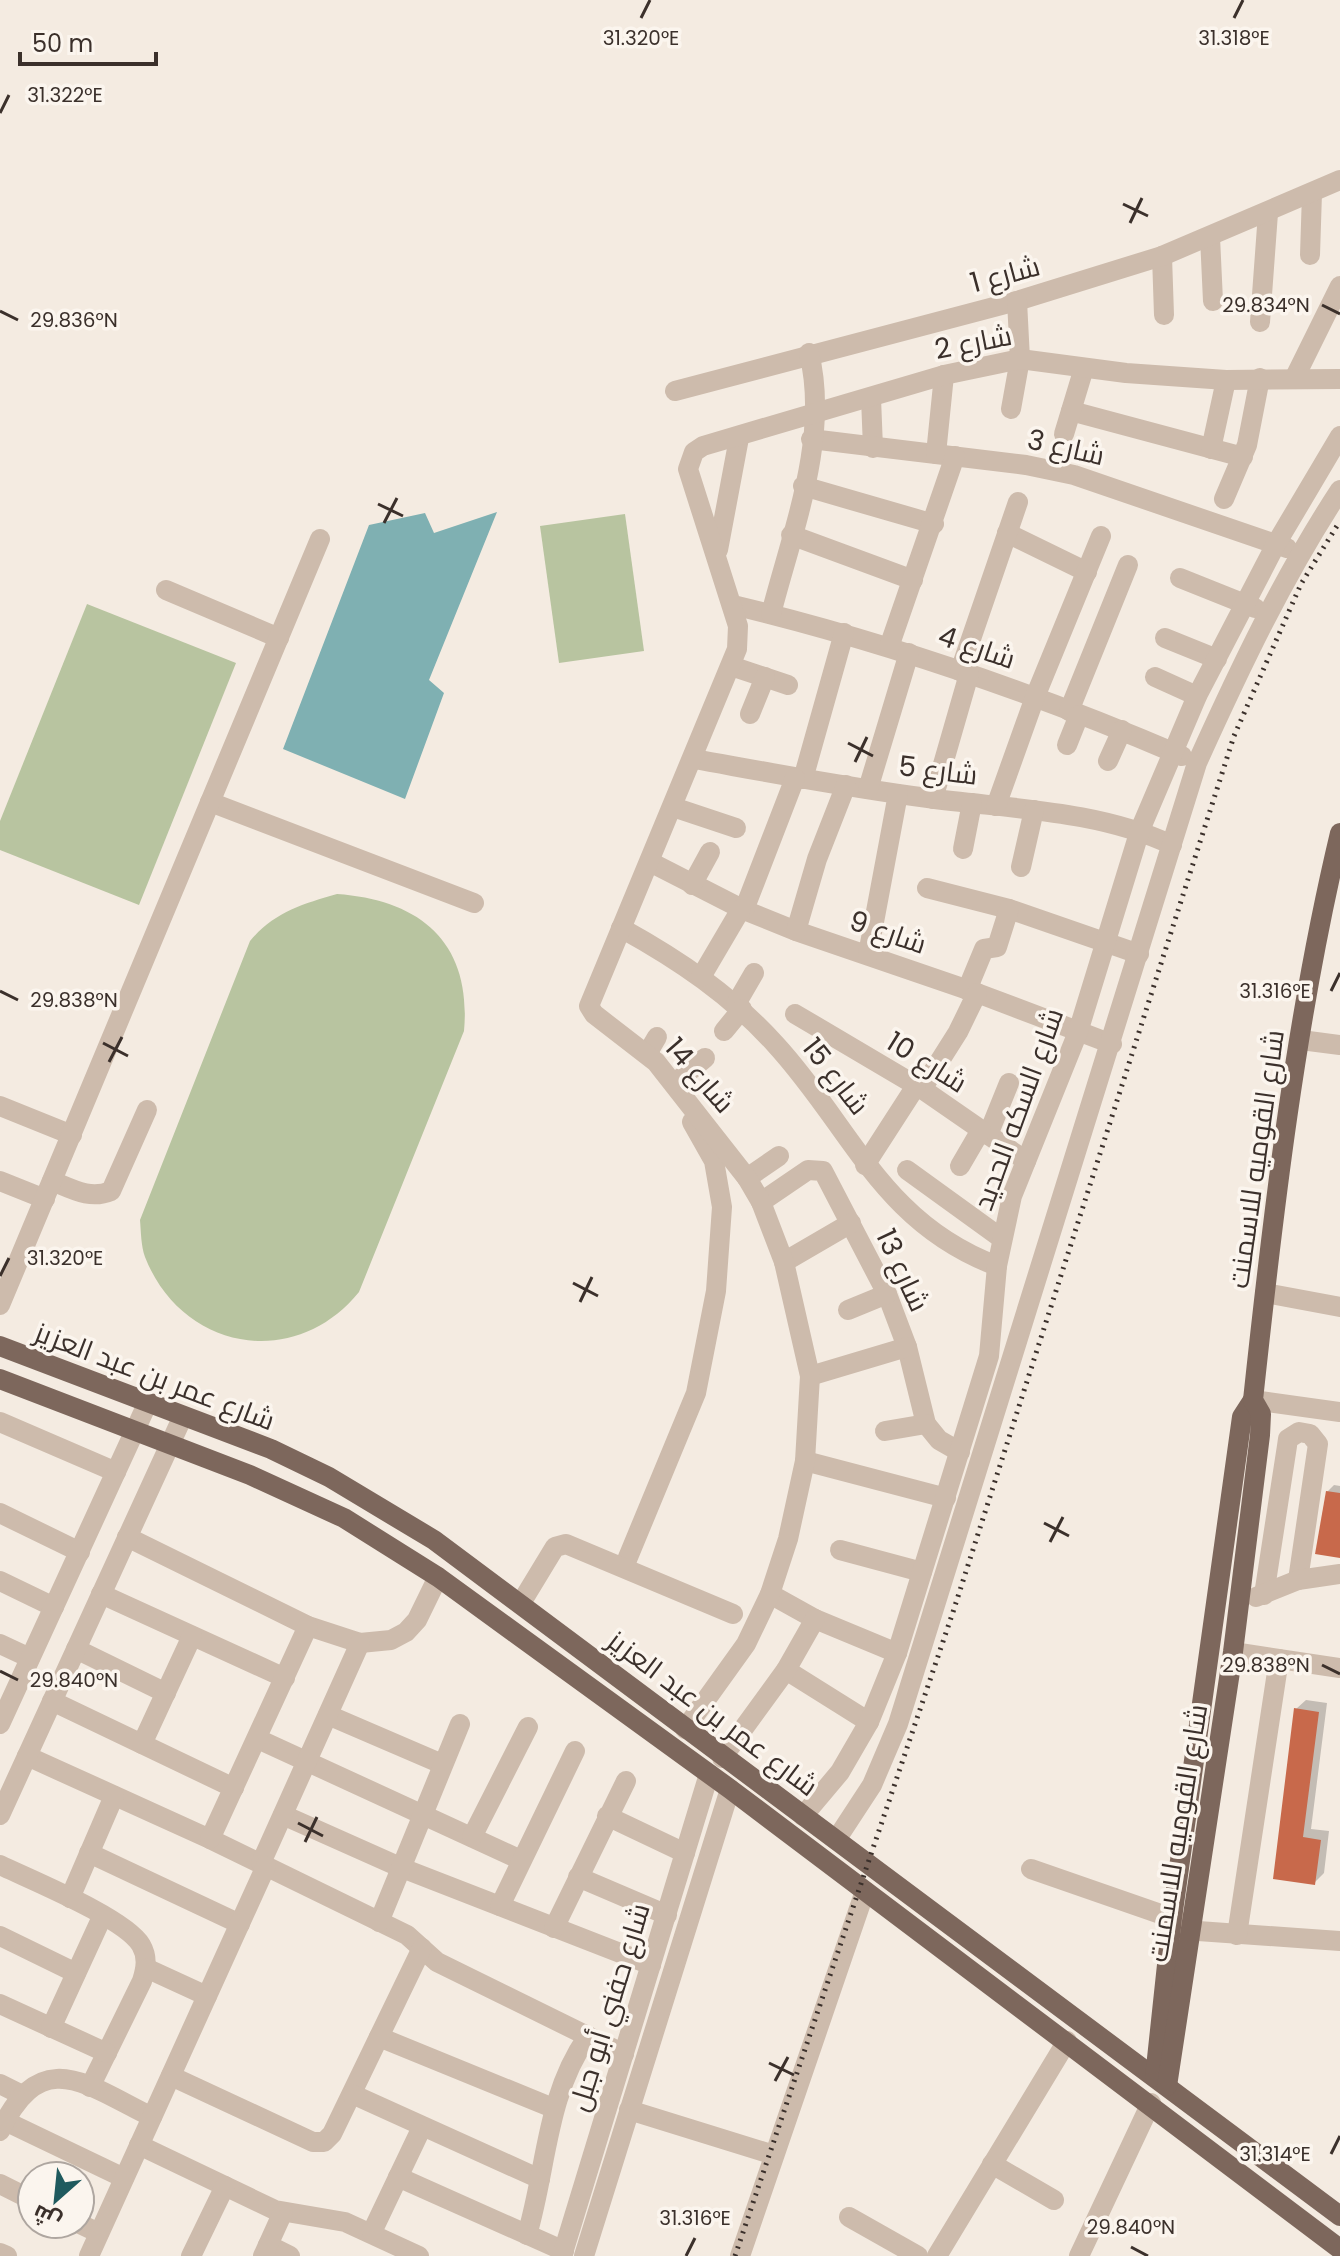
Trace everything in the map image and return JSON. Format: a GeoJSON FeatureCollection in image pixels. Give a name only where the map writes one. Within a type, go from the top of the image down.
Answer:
{"type":"FeatureCollection","features":[{"type":"Feature","properties":{"kind":"main road","name":"شارع القوميه للاسمنت"},"geometry":{"type":"LineString","coordinates":[[1161,2081],[1216,1596],[1242,1417],[1253,1400],[1301,1040],[1336,868],[1340,833]]}},
{"type":"Feature","properties":{"kind":"main road","name":"شارع عمر بن عبد العزيز"},"geometry":{"type":"LineString","coordinates":[[0,1346],[148,1402],[329,1477],[434,1540],[685,1729],[716,1766],[730,1789],[1151,2103],[1340,2249]]}},
{"type":"Feature","properties":{"kind":"main road","name":"شارع عمر بن عبد العزيز"},"geometry":{"type":"LineString","coordinates":[[0,1379],[171,1442],[344,1518],[438,1577],[716,1766],[803,1816],[1340,2216]]}},
{"type":"Feature","properties":{"kind":"main road","name":"شارع القوميه للاسمنت"},"geometry":{"type":"LineString","coordinates":[[1181,1923],[1233,1652],[1261,1423],[1259,1409],[1253,1400]]}},
{"type":"Feature","properties":{"kind":"main road"},"geometry":{"type":"LineString","coordinates":[[1216,1596],[1240,1599]]}},
{"type":"Feature","properties":{"kind":"main road"},"geometry":{"type":"LineString","coordinates":[[890,1910],[904,1890]]}},
{"type":"Feature","properties":{"kind":"street","name":"شارع 1"},"geometry":{"type":"LineString","coordinates":[[675,391],[809,353],[1017,301],[1162,256],[1340,180]]}},
{"type":"Feature","properties":{"kind":"street"},"geometry":{"type":"LineString","coordinates":[[1310,255],[1312,193]]}},
{"type":"Feature","properties":{"kind":"street"},"geometry":{"type":"LineString","coordinates":[[1260,322],[1268,213]]}},
{"type":"Feature","properties":{"kind":"street"},"geometry":{"type":"LineString","coordinates":[[1210,237],[1213,301]]}},
{"type":"Feature","properties":{"kind":"street"},"geometry":{"type":"LineString","coordinates":[[1162,256],[1164,315]]}},
{"type":"Feature","properties":{"kind":"street"},"geometry":{"type":"LineString","coordinates":[[1294,379],[1340,286]]}},
{"type":"Feature","properties":{"kind":"street"},"geometry":{"type":"LineString","coordinates":[[1011,409],[1020,359],[1017,301]]}},
{"type":"Feature","properties":{"kind":"street"},"geometry":{"type":"LineString","coordinates":[[771,614],[803,486],[816,412],[818,397],[809,353]]}},
{"type":"Feature","properties":{"kind":"street","name":"شارع 2"},"geometry":{"type":"LineString","coordinates":[[688,469],[694,452],[703,446],[739,438],[944,375],[1020,359],[1084,368],[1226,380],[1340,379]]}},
{"type":"Feature","properties":{"kind":"street"},"geometry":{"type":"LineString","coordinates":[[1064,434],[1084,368]]}},
{"type":"Feature","properties":{"kind":"street"},"geometry":{"type":"LineString","coordinates":[[868,789],[913,580],[934,524],[945,455],[944,375]]}},
{"type":"Feature","properties":{"kind":"street"},"geometry":{"type":"LineString","coordinates":[[1224,499],[1243,457],[1260,378]]}},
{"type":"Feature","properties":{"kind":"street"},"geometry":{"type":"LineString","coordinates":[[1211,449],[1226,380]]}},
{"type":"Feature","properties":{"kind":"street"},"geometry":{"type":"LineString","coordinates":[[871,398],[873,448]]}},
{"type":"Feature","properties":{"kind":"street"},"geometry":{"type":"LineString","coordinates":[[1071,411],[1243,457]]}},
{"type":"Feature","properties":{"kind":"street","name":"شارع السكه الحديد"},"geometry":{"type":"LineString","coordinates":[[803,1816],[840,1772],[869,1722],[897,1653],[989,1356],[1001,1238],[1012,1196],[1078,1032],[1140,830],[1197,696],[1276,544],[1340,436]]}},
{"type":"Feature","properties":{"kind":"street"},"geometry":{"type":"LineString","coordinates":[[717,554],[739,438]]}},
{"type":"Feature","properties":{"kind":"street","name":"شارع 3"},"geometry":{"type":"LineString","coordinates":[[811,439],[1074,475],[1299,552]]}},
{"type":"Feature","properties":{"kind":"street","name":"شارع 14"},"geometry":{"type":"LineString","coordinates":[[685,1729],[746,1644],[770,1594],[788,1539],[805,1461],[810,1376],[784,1262],[761,1202],[747,1178],[675,1083],[652,1045],[594,1014],[589,1006],[694,759],[731,666],[739,636],[733,605],[688,469]]}},
{"type":"Feature","properties":{"kind":"street"},"geometry":{"type":"LineString","coordinates":[[803,486],[934,524]]}},
{"type":"Feature","properties":{"kind":"street"},"geometry":{"type":"LineString","coordinates":[[836,1840],[872,1785],[898,1724],[1197,763],[1266,613],[1299,552],[1340,490]]}},
{"type":"Feature","properties":{"kind":"street"},"geometry":{"type":"LineString","coordinates":[[933,799],[965,673],[1018,502]]}},
{"type":"Feature","properties":{"kind":"street"},"geometry":{"type":"LineString","coordinates":[[1007,533],[1087,572]]}},
{"type":"Feature","properties":{"kind":"street"},"geometry":{"type":"LineString","coordinates":[[791,535],[913,580]]}},
{"type":"Feature","properties":{"kind":"street"},"geometry":{"type":"LineString","coordinates":[[996,806],[1035,697],[1101,536]]}},
{"type":"Feature","properties":{"kind":"street"},"geometry":{"type":"LineString","coordinates":[[0,1305],[320,539]]}},
{"type":"Feature","properties":{"kind":"street"},"geometry":{"type":"LineString","coordinates":[[1067,745],[1074,713],[1128,565]]}},
{"type":"Feature","properties":{"kind":"street"},"geometry":{"type":"LineString","coordinates":[[1180,578],[1266,613]]}},
{"type":"Feature","properties":{"kind":"street"},"geometry":{"type":"LineString","coordinates":[[166,590],[279,638]]}},
{"type":"Feature","properties":{"kind":"street","name":"شارع 4"},"geometry":{"type":"LineString","coordinates":[[733,605],[899,650],[1035,697],[1197,763]]}},
{"type":"Feature","properties":{"kind":"street"},"geometry":{"type":"LineString","coordinates":[[701,977],[742,909],[799,778],[844,633]]}},
{"type":"Feature","properties":{"kind":"street"},"geometry":{"type":"LineString","coordinates":[[1165,638],[1217,659]]}},
{"type":"Feature","properties":{"kind":"street"},"geometry":{"type":"LineString","coordinates":[[731,666],[788,685]]}},
{"type":"Feature","properties":{"kind":"street"},"geometry":{"type":"LineString","coordinates":[[750,714],[765,677]]}},
{"type":"Feature","properties":{"kind":"street"},"geometry":{"type":"LineString","coordinates":[[1155,677],[1197,696]]}},
{"type":"Feature","properties":{"kind":"street"},"geometry":{"type":"LineString","coordinates":[[1108,761],[1122,730]]}},
{"type":"Feature","properties":{"kind":"street","name":"شارع 5"},"geometry":{"type":"LineString","coordinates":[[694,759],[898,794],[1034,810],[1140,830],[1172,845]]}},
{"type":"Feature","properties":{"kind":"street"},"geometry":{"type":"LineString","coordinates":[[796,931],[817,859],[846,785]]}},
{"type":"Feature","properties":{"kind":"street"},"geometry":{"type":"LineString","coordinates":[[868,954],[898,794]]}},
{"type":"Feature","properties":{"kind":"street"},"geometry":{"type":"LineString","coordinates":[[210,802],[474,903]]}},
{"type":"Feature","properties":{"kind":"street"},"geometry":{"type":"LineString","coordinates":[[963,849],[972,803]]}},
{"type":"Feature","properties":{"kind":"street"},"geometry":{"type":"LineString","coordinates":[[673,807],[736,828]]}},
{"type":"Feature","properties":{"kind":"street"},"geometry":{"type":"LineString","coordinates":[[1021,867],[1034,810]]}},
{"type":"Feature","properties":{"kind":"street"},"geometry":{"type":"LineString","coordinates":[[692,885],[710,852]]}},
{"type":"Feature","properties":{"kind":"street","name":"شارع 9"},"geometry":{"type":"LineString","coordinates":[[650,862],[742,909],[796,931],[972,991],[1112,1044]]}},
{"type":"Feature","properties":{"kind":"street"},"geometry":{"type":"LineString","coordinates":[[927,888],[1009,909],[1107,940],[1139,954]]}},
{"type":"Feature","properties":{"kind":"street"},"geometry":{"type":"LineString","coordinates":[[865,1165],[958,1032],[984,949],[997,947],[1009,909]]}},
{"type":"Feature","properties":{"kind":"street","name":"شارع 15"},"geometry":{"type":"LineString","coordinates":[[621,928],[701,977],[739,1006],[808,1083],[890,1197],[950,1243],[997,1266]]}},
{"type":"Feature","properties":{"kind":"street"},"geometry":{"type":"LineString","coordinates":[[724,1031],[754,973]]}},
{"type":"Feature","properties":{"kind":"street","name":"شارع 10"},"geometry":{"type":"LineString","coordinates":[[795,1014],[919,1087],[1026,1161]]}},
{"type":"Feature","properties":{"kind":"street"},"geometry":{"type":"LineString","coordinates":[[1301,1040],[1340,1045]]}},
{"type":"Feature","properties":{"kind":"street"},"geometry":{"type":"LineString","coordinates":[[675,1083],[705,1058]]}},
{"type":"Feature","properties":{"kind":"street"},"geometry":{"type":"LineString","coordinates":[[960,1166],[984,1133],[1009,1083]]}},
{"type":"Feature","properties":{"kind":"street"},"geometry":{"type":"LineString","coordinates":[[0,1106],[72,1135]]}},
{"type":"Feature","properties":{"kind":"street"},"geometry":{"type":"LineString","coordinates":[[0,1181],[99,1196],[111,1191],[147,1110]]}},
{"type":"Feature","properties":{"kind":"street"},"geometry":{"type":"LineString","coordinates":[[624,1567],[696,1393],[716,1291],[722,1207],[714,1161],[691,1120]]}},
{"type":"Feature","properties":{"kind":"street"},"geometry":{"type":"LineString","coordinates":[[747,1178],[779,1156]]}},
{"type":"Feature","properties":{"kind":"street","name":"شارع 13"},"geometry":{"type":"LineString","coordinates":[[761,1202],[816,1168],[827,1177],[887,1294],[907,1347],[926,1424]]}},
{"type":"Feature","properties":{"kind":"street"},"geometry":{"type":"LineString","coordinates":[[907,1170],[1001,1238]]}},
{"type":"Feature","properties":{"kind":"street"},"geometry":{"type":"LineString","coordinates":[[784,1262],[851,1223]]}},
{"type":"Feature","properties":{"kind":"street"},"geometry":{"type":"LineString","coordinates":[[1265,1293],[1340,1307]]}},
{"type":"Feature","properties":{"kind":"street"},"geometry":{"type":"LineString","coordinates":[[848,1310],[887,1294]]}},
{"type":"Feature","properties":{"kind":"street"},"geometry":{"type":"LineString","coordinates":[[810,1376],[907,1347]]}},
{"type":"Feature","properties":{"kind":"street"},"geometry":{"type":"LineString","coordinates":[[1253,1400],[1340,1412]]}},
{"type":"Feature","properties":{"kind":"street"},"geometry":{"type":"LineString","coordinates":[[0,1724],[148,1402]]}},
{"type":"Feature","properties":{"kind":"street"},"geometry":{"type":"LineString","coordinates":[[0,1815],[183,1416]]}},
{"type":"Feature","properties":{"kind":"street"},"geometry":{"type":"LineString","coordinates":[[0,1422],[116,1472]]}},
{"type":"Feature","properties":{"kind":"street"},"geometry":{"type":"LineString","coordinates":[[885,1431],[926,1424],[939,1440],[960,1452]]}},
{"type":"Feature","properties":{"kind":"street"},"geometry":{"type":"LineString","coordinates":[[1264,1595],[1288,1439],[1299,1432],[1310,1434],[1318,1444],[1298,1580]]}},
{"type":"Feature","properties":{"kind":"street"},"geometry":{"type":"LineString","coordinates":[[805,1461],[946,1498]]}},
{"type":"Feature","properties":{"kind":"street"},"geometry":{"type":"LineString","coordinates":[[0,1513],[80,1552]]}},
{"type":"Feature","properties":{"kind":"street"},"geometry":{"type":"LineString","coordinates":[[127,1537],[308,1626],[360,1643],[391,1640],[406,1632],[417,1620],[438,1577]]}},
{"type":"Feature","properties":{"kind":"street"},"geometry":{"type":"LineString","coordinates":[[521,1603],[555,1547],[572,1545],[733,1614]]}},
{"type":"Feature","properties":{"kind":"street"},"geometry":{"type":"LineString","coordinates":[[840,1550],[922,1572]]}},
{"type":"Feature","properties":{"kind":"street"},"geometry":{"type":"LineString","coordinates":[[1240,1599],[1264,1595],[1298,1580],[1340,1574]]}},
{"type":"Feature","properties":{"kind":"street"},"geometry":{"type":"LineString","coordinates":[[0,1581],[54,1607]]}},
{"type":"Feature","properties":{"kind":"street"},"geometry":{"type":"LineString","coordinates":[[101,1594],[285,1678]]}},
{"type":"Feature","properties":{"kind":"street"},"geometry":{"type":"LineString","coordinates":[[770,1594],[815,1619],[897,1653]]}},
{"type":"Feature","properties":{"kind":"street","name":"شارع حفني أبو جبل"},"geometry":{"type":"LineString","coordinates":[[570,2254],[624,2054],[685,1853],[716,1766],[786,1670],[815,1619]]}},
{"type":"Feature","properties":{"kind":"street"},"geometry":{"type":"LineString","coordinates":[[210,1839],[308,1626]]}},
{"type":"Feature","properties":{"kind":"street"},"geometry":{"type":"LineString","coordinates":[[142,1744],[192,1636]]}},
{"type":"Feature","properties":{"kind":"street"},"geometry":{"type":"LineString","coordinates":[[89,2256],[240,1924],[283,1815],[360,1643]]}},
{"type":"Feature","properties":{"kind":"street"},"geometry":{"type":"LineString","coordinates":[[0,1644],[30,1658]]}},
{"type":"Feature","properties":{"kind":"street"},"geometry":{"type":"LineString","coordinates":[[76,1649],[166,1693]]}},
{"type":"Feature","properties":{"kind":"street"},"geometry":{"type":"LineString","coordinates":[[1233,1652],[1340,1668]]}},
{"type":"Feature","properties":{"kind":"street"},"geometry":{"type":"LineString","coordinates":[[1237,1935],[1279,1659]]}},
{"type":"Feature","properties":{"kind":"street"},"geometry":{"type":"LineString","coordinates":[[786,1670],[869,1722]]}},
{"type":"Feature","properties":{"kind":"street"},"geometry":{"type":"LineString","coordinates":[[52,1701],[234,1788]]}},
{"type":"Feature","properties":{"kind":"street"},"geometry":{"type":"LineString","coordinates":[[328,1715],[442,1764]]}},
{"type":"Feature","properties":{"kind":"street"},"geometry":{"type":"LineString","coordinates":[[379,1922],[460,1724]]}},
{"type":"Feature","properties":{"kind":"street"},"geometry":{"type":"LineString","coordinates":[[472,1837],[528,1727]]}},
{"type":"Feature","properties":{"kind":"street"},"geometry":{"type":"LineString","coordinates":[[258,1739],[521,1860]]}},
{"type":"Feature","properties":{"kind":"street"},"geometry":{"type":"LineString","coordinates":[[500,1906],[575,1751]]}},
{"type":"Feature","properties":{"kind":"street"},"geometry":{"type":"LineString","coordinates":[[27,1756],[210,1839],[407,1935],[437,1962],[624,2054]]}},
{"type":"Feature","properties":{"kind":"street"},"geometry":{"type":"LineString","coordinates":[[554,1928],[626,1781]]}},
{"type":"Feature","properties":{"kind":"street","name":"شارع حفني أبو جبل"},"geometry":{"type":"LineString","coordinates":[[570,2254],[629,2110],[730,1789]]}},
{"type":"Feature","properties":{"kind":"street"},"geometry":{"type":"LineString","coordinates":[[70,1898],[114,1796]]}},
{"type":"Feature","properties":{"kind":"street"},"geometry":{"type":"LineString","coordinates":[[283,1815],[402,1868],[651,1965]]}},
{"type":"Feature","properties":{"kind":"street"},"geometry":{"type":"LineString","coordinates":[[607,1816],[685,1853]]}},
{"type":"Feature","properties":{"kind":"street"},"geometry":{"type":"LineString","coordinates":[[89,1853],[240,1924]]}},
{"type":"Feature","properties":{"kind":"street"},"geometry":{"type":"LineString","coordinates":[[0,1865],[102,1917],[135,1938],[146,1956],[146,1968],[90,2087]]}},
{"type":"Feature","properties":{"kind":"street"},"geometry":{"type":"LineString","coordinates":[[1031,1869],[1181,1923],[1237,1935],[1340,1941]]}},
{"type":"Feature","properties":{"kind":"street"},"geometry":{"type":"LineString","coordinates":[[578,1877],[667,1915]]}},
{"type":"Feature","properties":{"kind":"street"},"geometry":{"type":"LineString","coordinates":[[740,2256],[865,1891]]}},
{"type":"Feature","properties":{"kind":"street"},"geometry":{"type":"LineString","coordinates":[[51,2028],[102,1917]]}},
{"type":"Feature","properties":{"kind":"street"},"geometry":{"type":"LineString","coordinates":[[0,1936],[76,1973]]}},
{"type":"Feature","properties":{"kind":"street"},"geometry":{"type":"LineString","coordinates":[[171,2076],[318,2143],[332,2134],[422,1948]]}},
{"type":"Feature","properties":{"kind":"street"},"geometry":{"type":"LineString","coordinates":[[146,1968],[207,1996]]}},
{"type":"Feature","properties":{"kind":"street"},"geometry":{"type":"LineString","coordinates":[[0,2004],[107,2053]]}},
{"type":"Feature","properties":{"kind":"street"},"geometry":{"type":"LineString","coordinates":[[527,2235],[553,2108],[566,2071],[588,2036]]}},
{"type":"Feature","properties":{"kind":"street"},"geometry":{"type":"LineString","coordinates":[[379,2037],[553,2108]]}},
{"type":"Feature","properties":{"kind":"street"},"geometry":{"type":"LineString","coordinates":[[937,2256],[1067,2041]]}},
{"type":"Feature","properties":{"kind":"street"},"geometry":{"type":"LineString","coordinates":[[124,2178],[2,2126],[22,2095],[33,2085],[53,2079],[75,2080],[152,2117]]}},
{"type":"Feature","properties":{"kind":"street"},"geometry":{"type":"LineString","coordinates":[[0,2084],[22,2095]]}},
{"type":"Feature","properties":{"kind":"street"},"geometry":{"type":"LineString","coordinates":[[352,2094],[540,2179]]}},
{"type":"Feature","properties":{"kind":"street"},"geometry":{"type":"LineString","coordinates":[[1079,2256],[1151,2103]]}},
{"type":"Feature","properties":{"kind":"street"},"geometry":{"type":"LineString","coordinates":[[629,2110],[774,2155]]}},
{"type":"Feature","properties":{"kind":"street"},"geometry":{"type":"LineString","coordinates":[[372,2232],[422,2127]]}},
{"type":"Feature","properties":{"kind":"street"},"geometry":{"type":"LineString","coordinates":[[139,2145],[283,2212],[321,2216],[372,2232],[419,2256]]}},
{"type":"Feature","properties":{"kind":"street"},"geometry":{"type":"LineString","coordinates":[[992,2164],[1054,2200]]}},
{"type":"Feature","properties":{"kind":"street"},"geometry":{"type":"LineString","coordinates":[[398,2177],[570,2254]]}},
{"type":"Feature","properties":{"kind":"street"},"geometry":{"type":"LineString","coordinates":[[191,2256],[225,2186]]}},
{"type":"Feature","properties":{"kind":"street"},"geometry":{"type":"LineString","coordinates":[[283,2212],[266,2250],[290,2256]]}},
{"type":"Feature","properties":{"kind":"street"},"geometry":{"type":"LineString","coordinates":[[849,2217],[918,2256]]}},
{"type":"Feature","properties":{"kind":"street"},"geometry":{"type":"LineString","coordinates":[[0,2253],[7,2256]]}},
{"type":"Feature","properties":{"kind":"green space"},"geometry":{"type":"Polygon","coordinates":[[[625,514],[644,651],[559,663],[540,526],[625,514]]]}},
{"type":"Feature","properties":{"kind":"green space"},"geometry":{"type":"Polygon","coordinates":[[[87,604],[236,663],[139,905],[0,850],[0,821],[87,604]]]}},
{"type":"Feature","properties":{"kind":"green space"},"geometry":{"type":"Polygon","coordinates":[[[337,894],[393,906],[416,917],[435,932],[449,951],[459,973],[464,1000],[464,1031],[359,1292],[333,1317],[304,1333],[273,1340],[242,1339],[212,1330],[185,1313],[162,1289],[145,1257],[140,1220],[250,941],[278,916],[337,894]]]}},
{"type":"Feature","properties":{"kind":"water"},"geometry":{"type":"Polygon","coordinates":[[[497,512],[429,680],[444,693],[405,799],[283,749],[369,525],[425,513],[434,533],[497,512]]]}},
{"type":"Feature","properties":{"kind":"building"},"geometry":{"type":"Polygon","coordinates":[[[1326,1491],[1340,1493],[1340,1558],[1315,1554],[1326,1491]]]}},
{"type":"Feature","properties":{"kind":"building"},"geometry":{"type":"Polygon","coordinates":[[[1294,1708],[1319,1712],[1303,1837],[1321,1840],[1315,1885],[1273,1879],[1294,1708]]]}},
{"type":"Feature","properties":{"kind":"railway"},"geometry":{"type":"LineString","coordinates":[[735,2256],[953,1612],[1234,736],[1301,584],[1340,521]]}}]}
